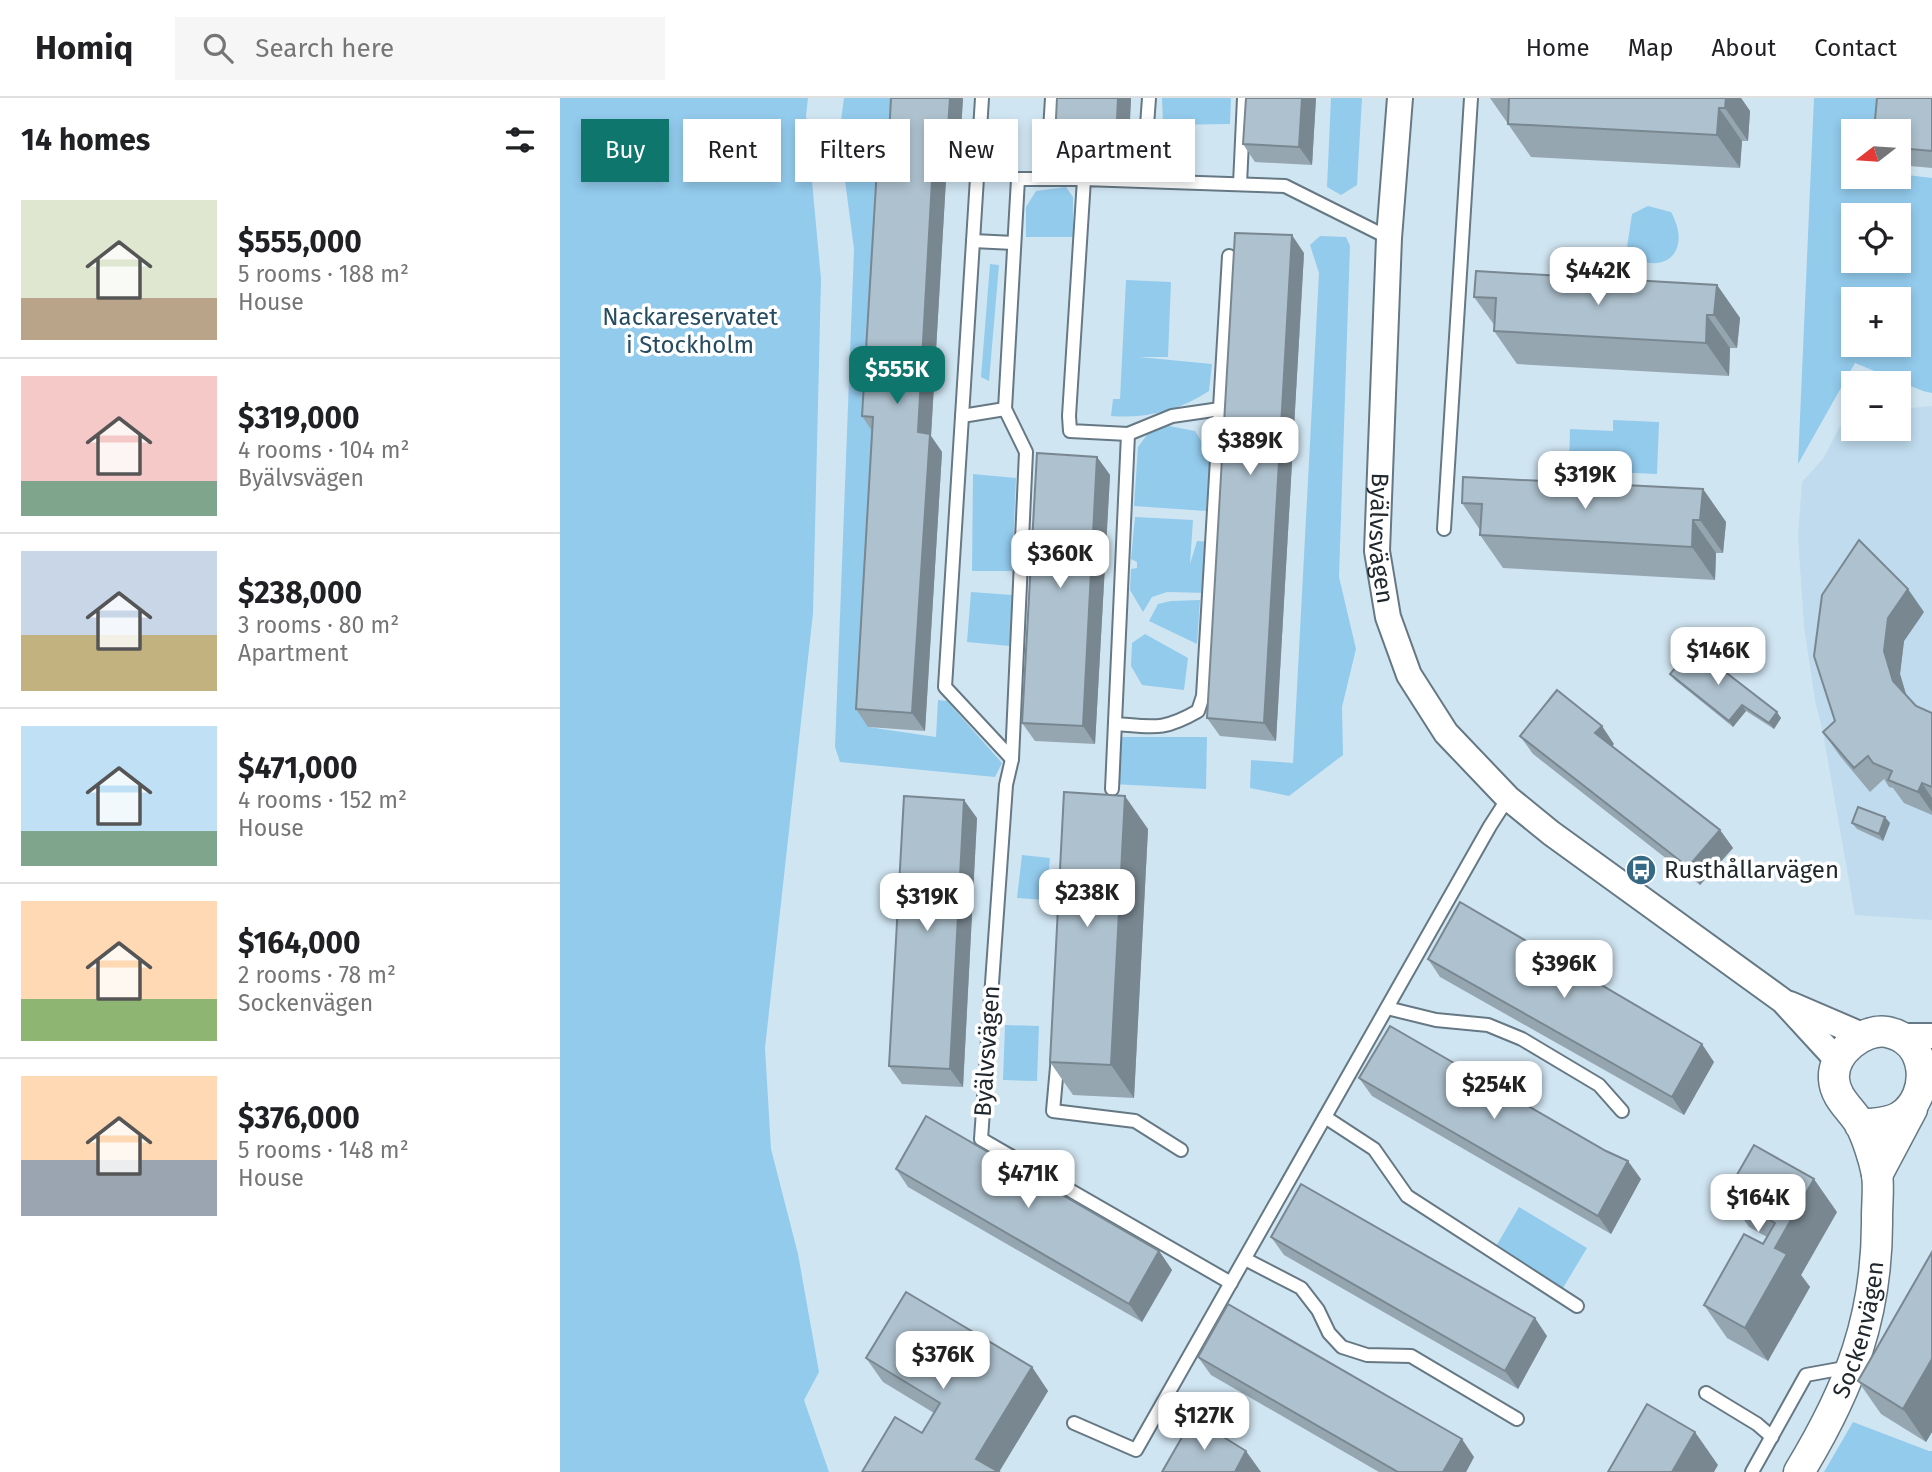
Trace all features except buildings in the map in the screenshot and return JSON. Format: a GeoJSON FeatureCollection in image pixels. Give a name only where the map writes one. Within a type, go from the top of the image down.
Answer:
{"type":"FeatureCollection","features":[{"type":"Feature","properties":{"kind":"street","name":"Byälvsvägen"},"geometry":{"type":"LineString","coordinates":[[1400,98],[1389,238],[1377,551],[1388,617],[1409,675],[1446,733],[1508,798],[1551,833],[1783,1001],[1838,1061]]}},
{"type":"Feature","properties":{"kind":"street","name":"Byälvsvägen"},"geometry":{"type":"LineString","coordinates":[[1783,1001],[1862,1035]]}},
{"type":"Feature","properties":{"kind":"street"},"geometry":{"type":"LineString","coordinates":[[1900,1036],[1912,1045],[1928,1077],[1921,1096],[1912,1109],[1899,1118],[1860,1125],[1838,1094],[1833,1077],[1838,1061],[1848,1047],[1862,1035],[1885,1032],[1900,1036],[1932,1036]]}},
{"type":"Feature","properties":{"kind":"street","name":"Sockenvägen"},"geometry":{"type":"LineString","coordinates":[[1877,1175],[1912,1109]]}},
{"type":"Feature","properties":{"kind":"street","name":"Sockenvägen"},"geometry":{"type":"LineString","coordinates":[[1800,1472],[1854,1367],[1869,1316],[1877,1241],[1877,1175],[1860,1125]]}},
{"type":"Feature","properties":{"kind":"lane"},"geometry":{"type":"LineString","coordinates":[[982,98],[945,687],[1012,759]]}},
{"type":"Feature","properties":{"kind":"lane"},"geometry":{"type":"LineString","coordinates":[[1051,119],[1052,98]]}},
{"type":"Feature","properties":{"kind":"lane"},"geometry":{"type":"LineString","coordinates":[[1147,119],[1149,98]]}},
{"type":"Feature","properties":{"kind":"lane"},"geometry":{"type":"LineString","coordinates":[[1240,184],[1244,98]]}},
{"type":"Feature","properties":{"kind":"lane"},"geometry":{"type":"LineString","coordinates":[[1444,528],[1471,98]]}},
{"type":"Feature","properties":{"kind":"lane","name":"Byälvsvägen"},"geometry":{"type":"LineString","coordinates":[[1032,179],[1018,179],[1005,410],[1026,452],[1012,759],[1006,785],[981,1139],[1231,1283]]}},
{"type":"Feature","properties":{"kind":"lane"},"geometry":{"type":"LineString","coordinates":[[1084,182],[1070,431],[1128,434],[1172,416],[1220,409]]}},
{"type":"Feature","properties":{"kind":"lane","name":"Byälvsvägen"},"geometry":{"type":"LineString","coordinates":[[1175,182],[1285,186],[1389,238]]}},
{"type":"Feature","properties":{"kind":"lane"},"geometry":{"type":"LineString","coordinates":[[973,242],[1014,243]]}},
{"type":"Feature","properties":{"kind":"lane"},"geometry":{"type":"LineString","coordinates":[[1115,724],[1160,727],[1179,722],[1198,711],[1203,696],[1228,256]]}},
{"type":"Feature","properties":{"kind":"lane"},"geometry":{"type":"LineString","coordinates":[[962,416],[1005,410]]}},
{"type":"Feature","properties":{"kind":"lane"},"geometry":{"type":"LineString","coordinates":[[1112,789],[1128,434]]}},
{"type":"Feature","properties":{"kind":"lane"},"geometry":{"type":"LineString","coordinates":[[1074,1423],[1136,1450],[1508,798]]}},
{"type":"Feature","properties":{"kind":"lane"},"geometry":{"type":"LineString","coordinates":[[1387,1008],[1427,1019],[1488,1025],[1522,1039],[1599,1085],[1622,1111]]}},
{"type":"Feature","properties":{"kind":"lane"},"geometry":{"type":"LineString","coordinates":[[1059,1045],[1053,1111],[1136,1121],[1181,1150]]}},
{"type":"Feature","properties":{"kind":"lane"},"geometry":{"type":"LineString","coordinates":[[1325,1117],[1374,1149],[1407,1196],[1577,1306]]}},
{"type":"Feature","properties":{"kind":"lane"},"geometry":{"type":"LineString","coordinates":[[1245,1259],[1301,1288],[1318,1310],[1329,1333],[1342,1347],[1367,1356],[1411,1356],[1517,1419]]}},
{"type":"Feature","properties":{"kind":"lane"},"geometry":{"type":"LineString","coordinates":[[1752,1472],[1806,1375],[1854,1367]]}},
{"type":"Feature","properties":{"kind":"lane"},"geometry":{"type":"LineString","coordinates":[[1706,1393],[1757,1424],[1772,1437]]}},
{"type":"Feature","properties":{"kind":"shaded area"},"geometry":{"type":"Polygon","coordinates":[[[1932,406],[1932,920],[1855,915],[1815,700],[1804,626],[1798,536],[1802,482],[1823,459],[1841,424],[1841,441],[1911,441],[1911,408],[1932,406]]]}},
{"type":"Feature","properties":{"kind":"green space","name":"Nackareservatet i Stockholm"},"geometry":{"type":"Polygon","coordinates":[[[560,98],[808,98],[806,119],[795,119],[795,182],[812,182],[821,279],[813,613],[765,1048],[771,1149],[798,1254],[819,1372],[804,1400],[829,1472],[560,1472],[560,98]]]}},
{"type":"Feature","properties":{"kind":"green space"},"geometry":{"type":"Polygon","coordinates":[[[844,98],[906,98],[905,119],[841,119],[844,98]]]}},
{"type":"Feature","properties":{"kind":"green space"},"geometry":{"type":"Polygon","coordinates":[[[1162,98],[1231,98],[1230,124],[1195,125],[1195,119],[1163,119],[1162,98]]]}},
{"type":"Feature","properties":{"kind":"green space"},"geometry":{"type":"Polygon","coordinates":[[[1331,98],[1362,98],[1357,185],[1341,195],[1327,187],[1331,98]]]}},
{"type":"Feature","properties":{"kind":"green space"},"geometry":{"type":"Polygon","coordinates":[[[1814,98],[1886,98],[1883,119],[1841,119],[1841,189],[1911,189],[1911,175],[1932,178],[1932,393],[1911,386],[1911,371],[1874,371],[1855,363],[1850,371],[1841,371],[1841,388],[1798,464],[1814,98]]]}},
{"type":"Feature","properties":{"kind":"green space"},"geometry":{"type":"Polygon","coordinates":[[[845,182],[901,182],[868,727],[936,737],[938,700],[947,701],[1002,763],[995,777],[840,762],[835,747],[854,249],[845,182]]]}},
{"type":"Feature","properties":{"kind":"green space"},"geometry":{"type":"Polygon","coordinates":[[[1066,187],[1073,197],[1073,237],[1026,237],[1026,207],[1036,191],[1066,187]]]}},
{"type":"Feature","properties":{"kind":"green space"},"geometry":{"type":"Polygon","coordinates":[[[1648,206],[1671,212],[1677,226],[1679,239],[1676,249],[1671,257],[1663,262],[1640,261],[1626,254],[1632,214],[1648,206]]]}},
{"type":"Feature","properties":{"kind":"green space"},"geometry":{"type":"Polygon","coordinates":[[[1320,236],[1346,237],[1350,246],[1339,577],[1356,649],[1342,707],[1343,755],[1289,796],[1250,788],[1251,760],[1293,763],[1319,273],[1310,245],[1320,236]]]}},
{"type":"Feature","properties":{"kind":"green space"},"geometry":{"type":"Polygon","coordinates":[[[990,264],[999,265],[989,381],[981,377],[990,264]]]}},
{"type":"Feature","properties":{"kind":"green space"},"geometry":{"type":"Polygon","coordinates":[[[1126,280],[1171,282],[1168,357],[1139,357],[1212,364],[1209,391],[1162,412],[1111,416],[1113,399],[1120,399],[1126,280]]]}},
{"type":"Feature","properties":{"kind":"green space"},"geometry":{"type":"Polygon","coordinates":[[[1613,420],[1659,422],[1657,474],[1569,470],[1570,429],[1613,431],[1613,420]]]}},
{"type":"Feature","properties":{"kind":"green space"},"geometry":{"type":"Polygon","coordinates":[[[1169,426],[1195,431],[1210,455],[1206,511],[1134,506],[1138,447],[1149,432],[1169,426]]]}},
{"type":"Feature","properties":{"kind":"green space"},"geometry":{"type":"Polygon","coordinates":[[[973,474],[1016,478],[1012,571],[972,571],[973,474]]]}},
{"type":"Feature","properties":{"kind":"green space"},"geometry":{"type":"Polygon","coordinates":[[[1135,517],[1193,520],[1190,564],[1197,541],[1212,542],[1209,593],[1167,592],[1152,597],[1143,612],[1130,590],[1131,569],[1137,568],[1137,562],[1131,559],[1135,517]]]}},
{"type":"Feature","properties":{"kind":"green space"},"geometry":{"type":"Polygon","coordinates":[[[971,592],[1012,595],[1010,646],[967,642],[971,592]]]}},
{"type":"Feature","properties":{"kind":"green space"},"geometry":{"type":"Polygon","coordinates":[[[1200,600],[1197,644],[1149,621],[1158,604],[1200,600]]]}},
{"type":"Feature","properties":{"kind":"green space"},"geometry":{"type":"Polygon","coordinates":[[[1145,634],[1188,658],[1184,690],[1142,685],[1131,666],[1132,643],[1145,634]]]}},
{"type":"Feature","properties":{"kind":"green space"},"geometry":{"type":"Polygon","coordinates":[[[1115,737],[1207,737],[1206,789],[1113,784],[1115,737]]]}},
{"type":"Feature","properties":{"kind":"green space"},"geometry":{"type":"Polygon","coordinates":[[[1022,855],[1050,858],[1046,900],[1017,898],[1022,855]]]}},
{"type":"Feature","properties":{"kind":"green space"},"geometry":{"type":"Polygon","coordinates":[[[1005,1025],[1039,1026],[1037,1081],[1003,1080],[1005,1025]]]}},
{"type":"Feature","properties":{"kind":"green space"},"geometry":{"type":"Polygon","coordinates":[[[1519,1207],[1587,1248],[1560,1293],[1492,1253],[1519,1207]]]}},
{"type":"Feature","properties":{"kind":"green space"},"geometry":{"type":"Polygon","coordinates":[[[1853,1422],[1932,1451],[1932,1472],[1824,1472],[1853,1422]]]}},
{"type":"Feature","properties":{"kind":"place","name":"Rusthållarvägen"},"geometry":{"type":"Point","coordinates":[1641,870]}}]}
